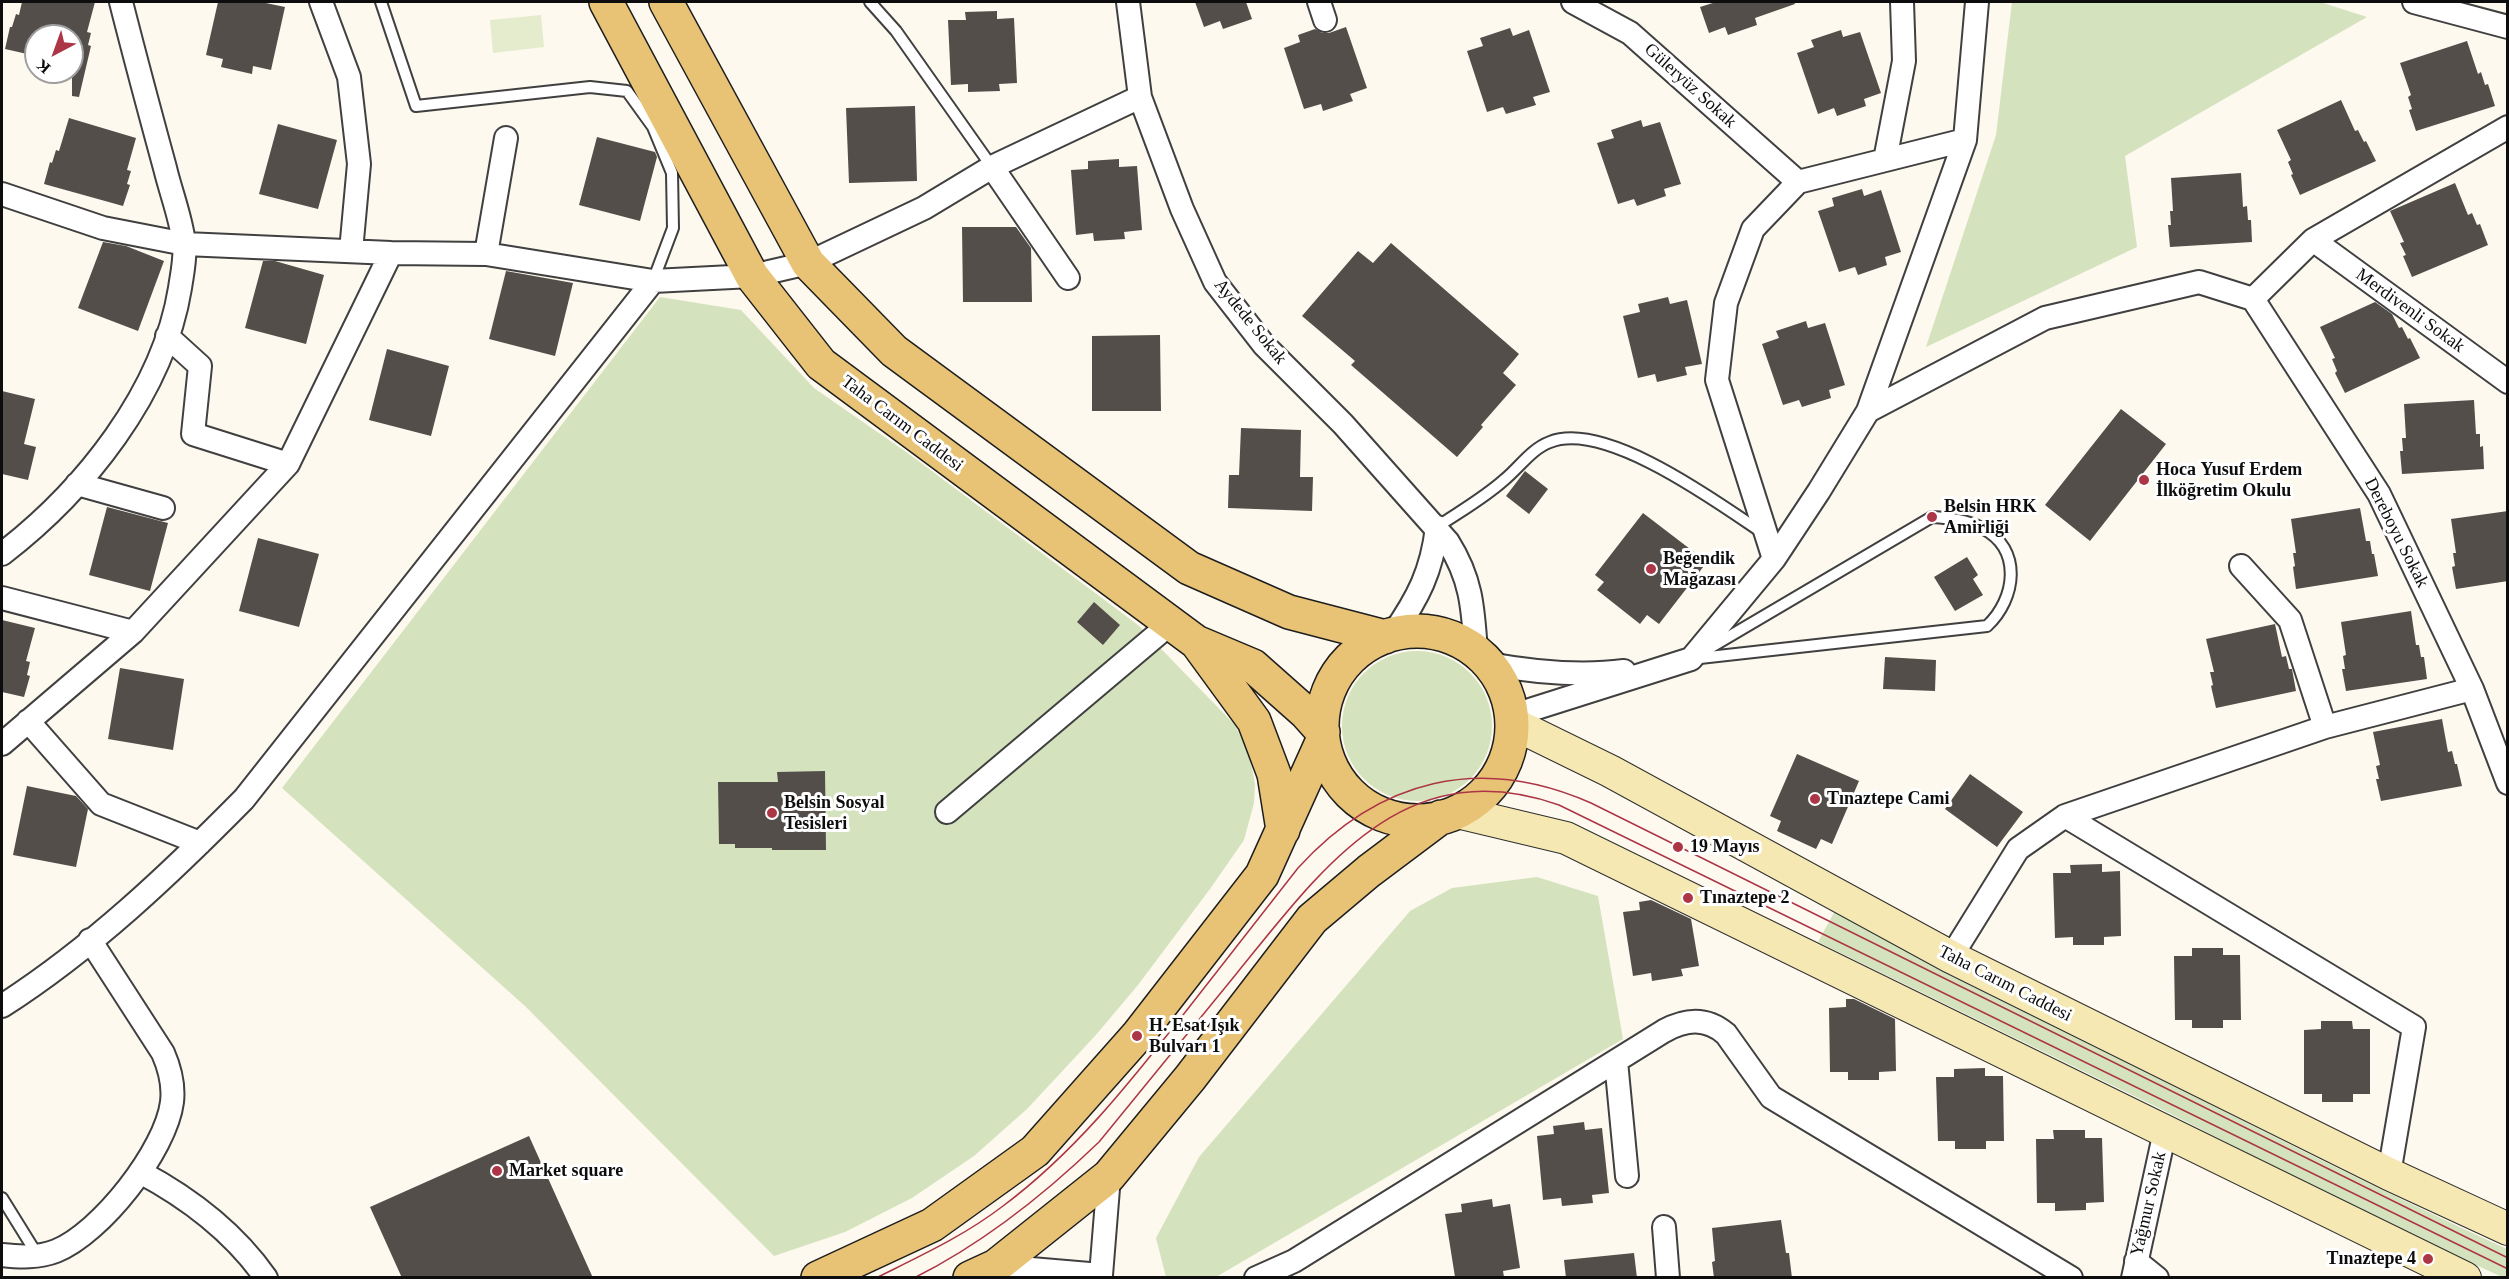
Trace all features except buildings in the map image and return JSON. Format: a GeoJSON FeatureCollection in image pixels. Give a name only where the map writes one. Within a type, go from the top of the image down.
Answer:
{"type":"FeatureCollection","features":[{"type":"Feature","properties":{"kind":"main road","name":"Taha Carım Caddesi"},"geometry":{"type":"LineString","coordinates":[[606,2],[752,276],[821,364],[1184,632],[1253,666],[1306,713],[1323,736]]}},
{"type":"Feature","properties":{"kind":"main road"},"geometry":{"type":"LineString","coordinates":[[666,2],[808,262],[894,351],[1189,568],[1289,612],[1389,635]]}},
{"type":"Feature","properties":{"kind":"main road"},"geometry":{"type":"LineString","coordinates":[[983,1272],[1109,1176],[1190,1078],[1312,918],[1369,871],[1449,815],[1472,803],[1496,778],[1505,763],[1510,746],[1511,719],[1506,694],[1499,678],[1482,658],[1461,642],[1437,633],[1411,631],[1389,635],[1362,648],[1338,673],[1324,705],[1323,736],[1335,773],[1361,802],[1389,816],[1406,820],[1449,815],[1566,838],[2465,1278]]}},
{"type":"Feature","properties":{"kind":"main road"},"geometry":{"type":"LineString","coordinates":[[1184,632],[1254,721],[1274,774],[1282,830]]}},
{"type":"Feature","properties":{"kind":"main road","name":"Taha Carım Caddesi"},"geometry":{"type":"LineString","coordinates":[[1511,719],[1951,957],[2389,1174],[2508,1229]]}},
{"type":"Feature","properties":{"kind":"main road"},"geometry":{"type":"LineString","coordinates":[[818,1278],[932,1225],[1035,1151],[1137,1036],[1262,875],[1323,736]]}},
{"type":"Feature","properties":{"kind":"street"},"geometry":{"type":"LineString","coordinates":[[2,554],[48,516],[113,437],[152,375],[178,298],[185,244],[121,2]]}},
{"type":"Feature","properties":{"kind":"street"},"geometry":{"type":"LineString","coordinates":[[321,2],[349,76],[359,164],[351,251]]}},
{"type":"Feature","properties":{"kind":"street","name":"Aydede Sokak"},"geometry":{"type":"LineString","coordinates":[[1128,2],[1140,97],[1182,209],[1215,282],[1264,345],[1343,424],[1437,527],[1458,558],[1466,576],[1482,658]]}},
{"type":"Feature","properties":{"kind":"street","name":"Güleryüz Sokak"},"geometry":{"type":"LineString","coordinates":[[1573,2],[1630,33],[1798,182]]}},
{"type":"Feature","properties":{"kind":"street"},"geometry":{"type":"LineString","coordinates":[[1885,160],[1904,61],[1902,2]]}},
{"type":"Feature","properties":{"kind":"street"},"geometry":{"type":"LineString","coordinates":[[1511,719],[1691,659],[1774,559],[1868,411],[1965,140],[1977,2]]}},
{"type":"Feature","properties":{"kind":"street"},"geometry":{"type":"LineString","coordinates":[[2414,2],[2508,27]]}},
{"type":"Feature","properties":{"kind":"street"},"geometry":{"type":"LineString","coordinates":[[2,194],[103,228],[185,244],[390,253],[486,254],[653,281],[752,276],[808,262],[924,208],[992,167],[1140,97]]}},
{"type":"Feature","properties":{"kind":"street"},"geometry":{"type":"LineString","coordinates":[[1868,411],[2045,318],[2199,282],[2253,299],[2313,240],[2508,127]]}},
{"type":"Feature","properties":{"kind":"street"},"geometry":{"type":"LineString","coordinates":[[486,254],[506,138]]}},
{"type":"Feature","properties":{"kind":"street"},"geometry":{"type":"LineString","coordinates":[[1774,559],[1718,380],[1725,303],[1752,229],[1798,182],[1965,140]]}},
{"type":"Feature","properties":{"kind":"street"},"geometry":{"type":"LineString","coordinates":[[992,167],[1068,278]]}},
{"type":"Feature","properties":{"kind":"street","name":"Merdivenli Sokak"},"geometry":{"type":"LineString","coordinates":[[2313,240],[2508,381]]}},
{"type":"Feature","properties":{"kind":"street"},"geometry":{"type":"LineString","coordinates":[[2,744],[133,632],[288,464],[390,253]]}},
{"type":"Feature","properties":{"kind":"street"},"geometry":{"type":"LineString","coordinates":[[2,1006],[90,940],[155,885],[244,799],[653,281]]}},
{"type":"Feature","properties":{"kind":"street","name":"Dereboyu Sokak"},"geometry":{"type":"LineString","coordinates":[[2253,299],[2379,494],[2472,688],[2508,783]]}},
{"type":"Feature","properties":{"kind":"street"},"geometry":{"type":"LineString","coordinates":[[167,336],[200,366],[194,434],[288,464]]}},
{"type":"Feature","properties":{"kind":"street"},"geometry":{"type":"LineString","coordinates":[[77,483],[163,508]]}},
{"type":"Feature","properties":{"kind":"street"},"geometry":{"type":"LineString","coordinates":[[1389,635],[1422,588],[1434,548],[1437,527]]}},
{"type":"Feature","properties":{"kind":"street"},"geometry":{"type":"LineString","coordinates":[[2241,566],[2290,620],[2325,727]]}},
{"type":"Feature","properties":{"kind":"street"},"geometry":{"type":"LineString","coordinates":[[2,598],[133,632]]}},
{"type":"Feature","properties":{"kind":"street"},"geometry":{"type":"LineString","coordinates":[[947,812],[1184,632]]}},
{"type":"Feature","properties":{"kind":"street"},"geometry":{"type":"LineString","coordinates":[[1482,658],[1518,669],[1578,674],[1616,672],[1691,659]]}},
{"type":"Feature","properties":{"kind":"street"},"geometry":{"type":"LineString","coordinates":[[1951,957],[2018,849],[2065,816],[2325,727],[2472,688]]}},
{"type":"Feature","properties":{"kind":"street"},"geometry":{"type":"LineString","coordinates":[[28,721],[101,804],[200,843]]}},
{"type":"Feature","properties":{"kind":"street"},"geometry":{"type":"LineString","coordinates":[[2065,816],[2414,1027],[2389,1174]]}},
{"type":"Feature","properties":{"kind":"street"},"geometry":{"type":"LineString","coordinates":[[2,1255],[38,1256],[55,1251],[82,1237],[110,1211],[140,1172],[168,1118],[172,1105],[172,1078],[163,1053],[90,940]]}},
{"type":"Feature","properties":{"kind":"street"},"geometry":{"type":"LineString","coordinates":[[1256,1278],[1294,1261],[1672,1027],[1692,1022],[1711,1024],[1726,1034],[1771,1097],[2071,1278]]}},
{"type":"Feature","properties":{"kind":"street"},"geometry":{"type":"LineString","coordinates":[[1616,1061],[1627,1176]]}},
{"type":"Feature","properties":{"kind":"street","name":"Yağmur Sokak"},"geometry":{"type":"LineString","coordinates":[[2134,1269],[2165,1131]]}},
{"type":"Feature","properties":{"kind":"street"},"geometry":{"type":"LineString","coordinates":[[140,1172],[186,1198],[207,1215],[247,1254],[266,1278]]}},
{"type":"Feature","properties":{"kind":"street"},"geometry":{"type":"LineString","coordinates":[[983,1272],[1100,1277],[1109,1176]]}},
{"type":"Feature","properties":{"kind":"street"},"geometry":{"type":"LineString","coordinates":[[1664,1227],[1668,1278]]}},
{"type":"Feature","properties":{"kind":"street"},"geometry":{"type":"LineString","coordinates":[[2134,1269],[2157,1278]]}},
{"type":"Feature","properties":{"kind":"lane"},"geometry":{"type":"LineString","coordinates":[[381,2],[416,106],[590,87],[627,91],[653,127],[672,173],[673,228],[653,281]]}},
{"type":"Feature","properties":{"kind":"lane"},"geometry":{"type":"LineString","coordinates":[[870,2],[896,31],[992,167]]}},
{"type":"Feature","properties":{"kind":"lane"},"geometry":{"type":"LineString","coordinates":[[1437,527],[1487,494],[1539,448],[1549,442],[1571,438],[1591,439],[1637,456],[1704,492],[1766,535]]}},
{"type":"Feature","properties":{"kind":"lane"},"geometry":{"type":"LineString","coordinates":[[1932,516],[1950,518],[1982,528],[2000,542],[2010,563],[2012,575],[2008,598],[1996,618],[1987,626],[1691,659],[1932,516]]}},
{"type":"Feature","properties":{"kind":"lane"},"geometry":{"type":"LineString","coordinates":[[2,1198],[38,1256]]}},
{"type":"Feature","properties":{"kind":"green space"},"geometry":{"type":"Polygon","coordinates":[[[2012,2],[2320,2],[2367,17],[2125,156],[2137,247],[1926,347],[1996,135],[2012,2]]]}},
{"type":"Feature","properties":{"kind":"green space"},"geometry":{"type":"Polygon","coordinates":[[[541,15],[544,47],[493,53],[490,20],[541,15]]]}},
{"type":"Feature","properties":{"kind":"green space"},"geometry":{"type":"Polygon","coordinates":[[[660,297],[741,310],[814,388],[909,454],[1138,625],[1235,725],[1249,753],[1255,784],[1254,803],[1244,840],[1210,889],[1138,985],[1095,1036],[1027,1109],[974,1156],[912,1198],[845,1232],[774,1256],[526,1007],[282,788],[660,297]]]}},
{"type":"Feature","properties":{"kind":"green space"},"geometry":{"type":"Polygon","coordinates":[[[1417,651],[1446,657],[1470,673],[1486,697],[1492,726],[1486,755],[1470,779],[1446,795],[1417,801],[1388,795],[1364,779],[1348,755],[1342,726],[1348,697],[1364,673],[1388,657],[1417,651]]]}},
{"type":"Feature","properties":{"kind":"green space"},"geometry":{"type":"Polygon","coordinates":[[[1537,877],[1598,896],[1623,1039],[1216,1277],[1166,1277],[1156,1238],[1199,1157],[1410,911],[1452,888],[1537,877]]]}},
{"type":"Feature","properties":{"kind":"green space"},"geometry":{"type":"Polygon","coordinates":[[[1836,909],[2253,1126],[2507,1249],[2507,1277],[2502,1277],[2395,1228],[2163,1110],[1818,942],[1836,909]]]}},
{"type":"Feature","properties":{"kind":"tram line"},"geometry":{"type":"LineString","coordinates":[[876,1278],[973,1227],[1029,1185],[1077,1141],[1121,1092],[1298,868],[1329,838],[1362,813],[1397,795],[1433,784],[1471,779],[1510,780],[1550,788],[1591,803],[2508,1258]]}},
{"type":"Feature","properties":{"kind":"tram line"},"geometry":{"type":"LineString","coordinates":[[914,1278],[989,1234],[1034,1200],[1099,1142],[1302,894],[1336,859],[1372,829],[1412,806],[1456,794],[1504,792],[1559,805],[2508,1269]]}},
{"type":"Feature","properties":{"kind":"place","name":"Hoca Yusuf Erdem İlköğretim Okulu"},"geometry":{"type":"Point","coordinates":[2144,480]}},
{"type":"Feature","properties":{"kind":"place","name":"Belsin HRK Amirliği"},"geometry":{"type":"Point","coordinates":[1932,517]}},
{"type":"Feature","properties":{"kind":"place","name":"Beğendik Mağazası"},"geometry":{"type":"Point","coordinates":[1651,569]}},
{"type":"Feature","properties":{"kind":"place","name":"Tınaztepe Cami"},"geometry":{"type":"Point","coordinates":[1815,799]}},
{"type":"Feature","properties":{"kind":"place","name":"Belsin Sosyal Tesisleri"},"geometry":{"type":"Point","coordinates":[772,813]}},
{"type":"Feature","properties":{"kind":"place","name":"19 Mayıs"},"geometry":{"type":"Point","coordinates":[1678,847]}},
{"type":"Feature","properties":{"kind":"place","name":"Tınaztepe 2"},"geometry":{"type":"Point","coordinates":[1688,898]}},
{"type":"Feature","properties":{"kind":"place","name":"H. Esat Işık Bulvarı 1"},"geometry":{"type":"Point","coordinates":[1137,1036]}},
{"type":"Feature","properties":{"kind":"place","name":"Market square"},"geometry":{"type":"Point","coordinates":[497,1171]}},
{"type":"Feature","properties":{"kind":"place","name":"Tınaztepe 4"},"geometry":{"type":"Point","coordinates":[2428,1259]}}]}
